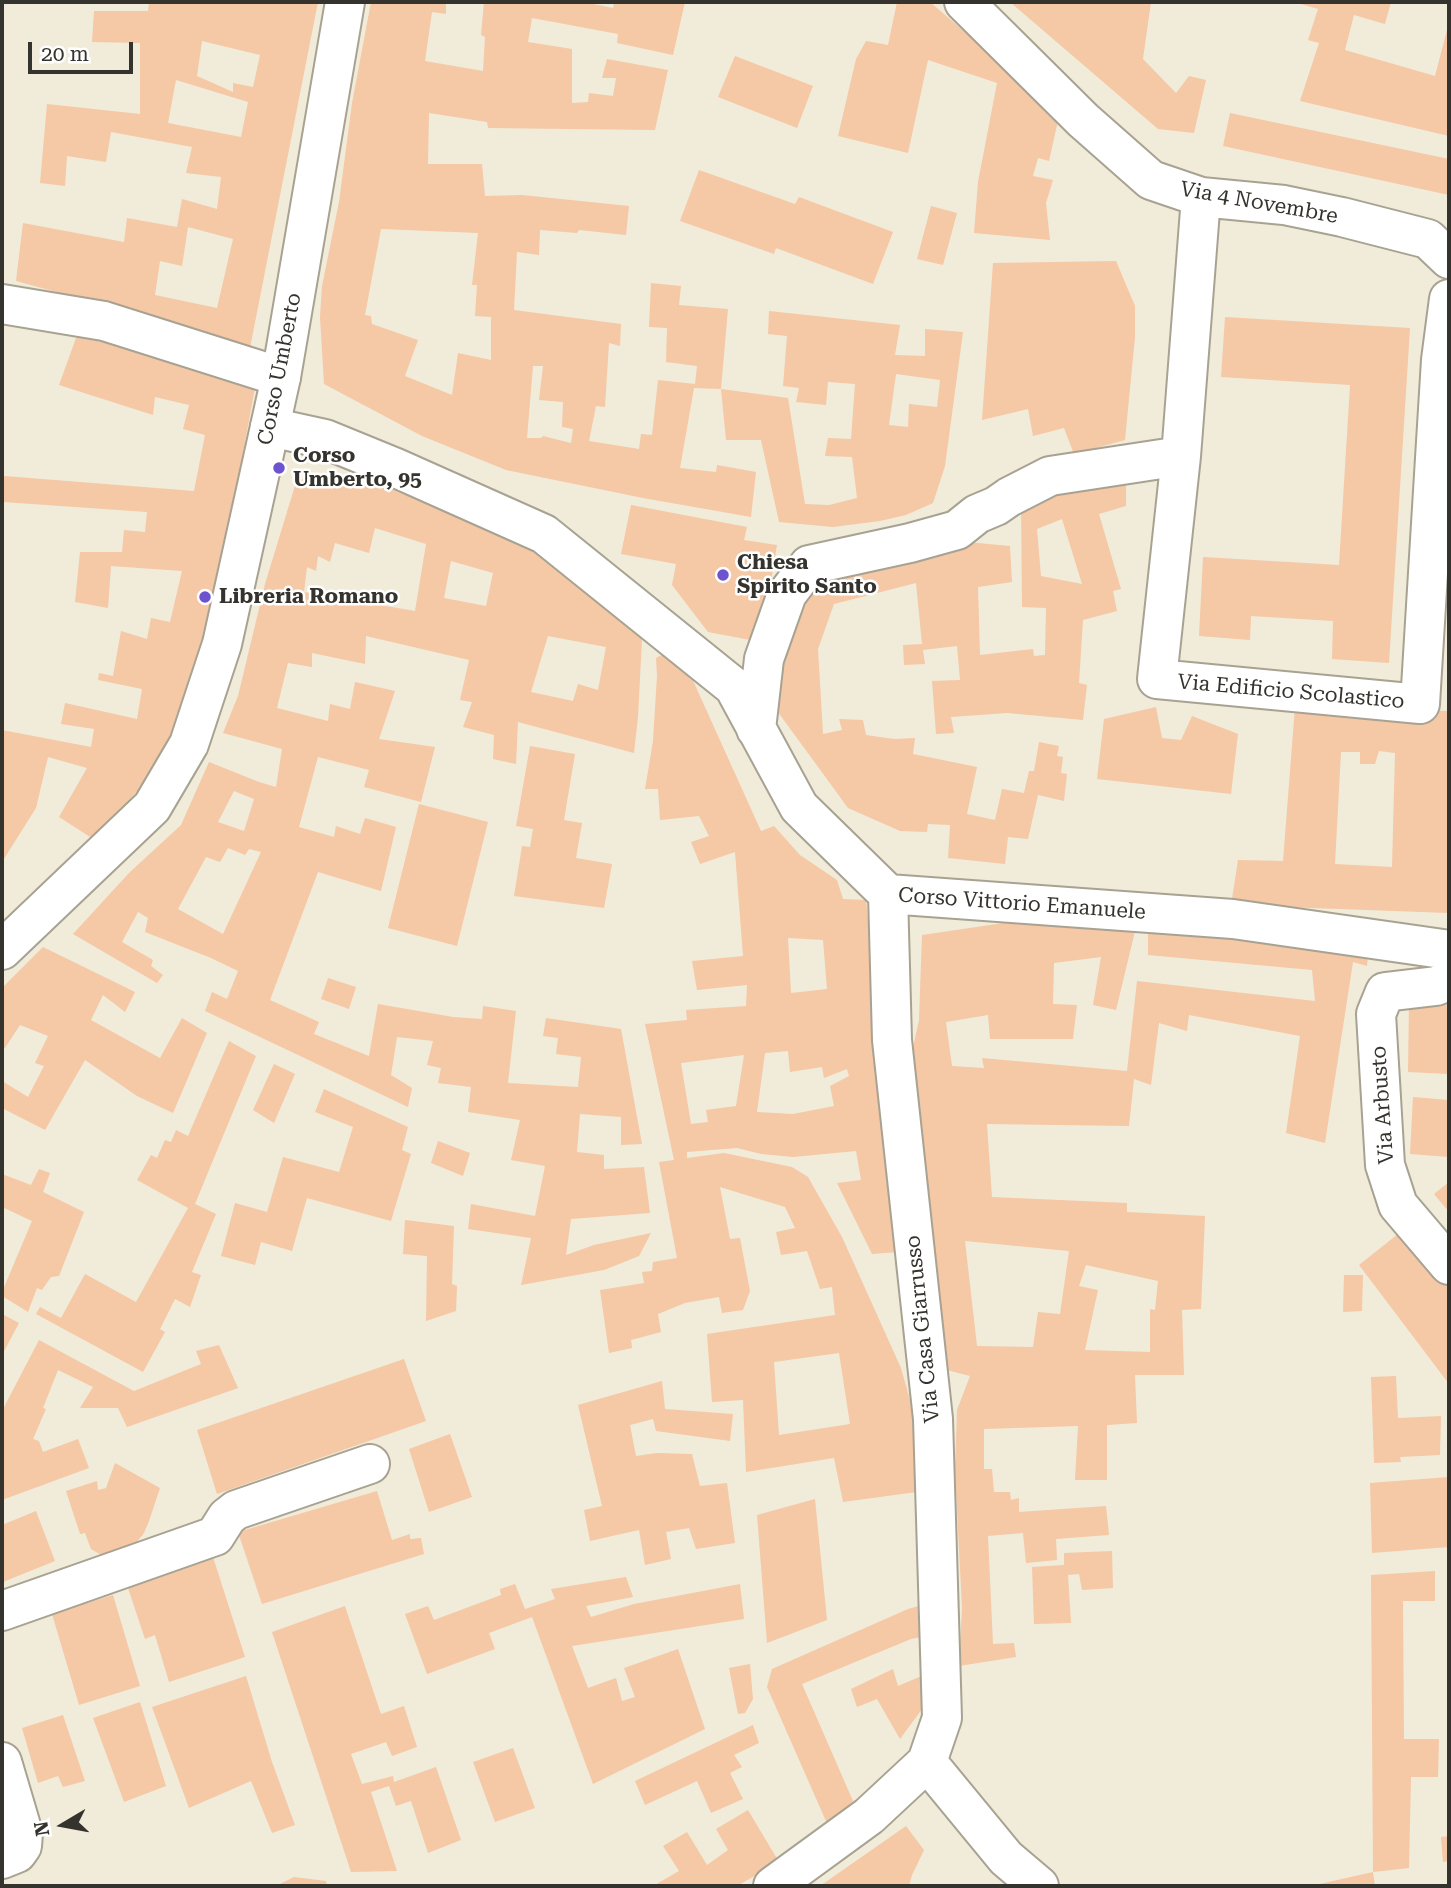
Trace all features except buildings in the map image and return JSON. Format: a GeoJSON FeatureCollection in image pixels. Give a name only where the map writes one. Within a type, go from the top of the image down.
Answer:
{"type":"FeatureCollection","features":[{"type":"Feature","properties":{"kind":"street","name":"Corso Umberto"},"geometry":{"type":"LineString","coordinates":[[2,950],[152,807],[189,744],[222,644],[281,377],[345,2]]}},
{"type":"Feature","properties":{"kind":"street","name":"Via 4 Novembre"},"geometry":{"type":"LineString","coordinates":[[964,2],[1083,120],[1151,180],[1201,197],[1284,205],[1429,239],[1449,259]]}},
{"type":"Feature","properties":{"kind":"street","name":"Via Edificio Scolastico"},"geometry":{"type":"LineString","coordinates":[[1201,197],[1181,456],[1157,679],[1420,704],[1441,360],[1449,299]]}},
{"type":"Feature","properties":{"kind":"street"},"geometry":{"type":"LineString","coordinates":[[2,304],[104,321],[281,377]]}},
{"type":"Feature","properties":{"kind":"street","name":"Corso Vittorio Emanuele"},"geometry":{"type":"LineString","coordinates":[[270,427],[325,439],[544,534],[734,687],[799,807],[888,894],[1233,919],[1449,950]]}},
{"type":"Feature","properties":{"kind":"street"},"geometry":{"type":"LineString","coordinates":[[756,729],[764,659],[787,594],[809,565],[957,530],[978,514],[1050,476],[1181,456]]}},
{"type":"Feature","properties":{"kind":"street","name":"Via Casa Giarrusso"},"geometry":{"type":"LineString","coordinates":[[888,894],[892,1040],[933,1419],[942,1718],[927,1762]]}},
{"type":"Feature","properties":{"kind":"street","name":"Via Arbusto"},"geometry":{"type":"LineString","coordinates":[[1449,981],[1436,986],[1385,992],[1376,1014],[1385,1165],[1398,1205],[1449,1265]]}},
{"type":"Feature","properties":{"kind":"street"},"geometry":{"type":"LineString","coordinates":[[2,1611],[215,1536],[227,1517],[236,1510],[370,1464]]}},
{"type":"Feature","properties":{"kind":"street"},"geometry":{"type":"LineString","coordinates":[[2,1762],[23,1833],[22,1846],[18,1853],[2,1859]]}},
{"type":"Feature","properties":{"kind":"street"},"geometry":{"type":"LineString","coordinates":[[773,1886],[869,1816],[927,1762],[1006,1858],[1039,1886]]}},
{"type":"Feature","properties":{"kind":"place","name":"Corso Umberto, 95"},"geometry":{"type":"Point","coordinates":[279,468]}},
{"type":"Feature","properties":{"kind":"place","name":"Chiesa Spirito Santo"},"geometry":{"type":"Point","coordinates":[723,575]}},
{"type":"Feature","properties":{"kind":"place","name":"Libreria Romano"},"geometry":{"type":"Point","coordinates":[205,597]}}]}
